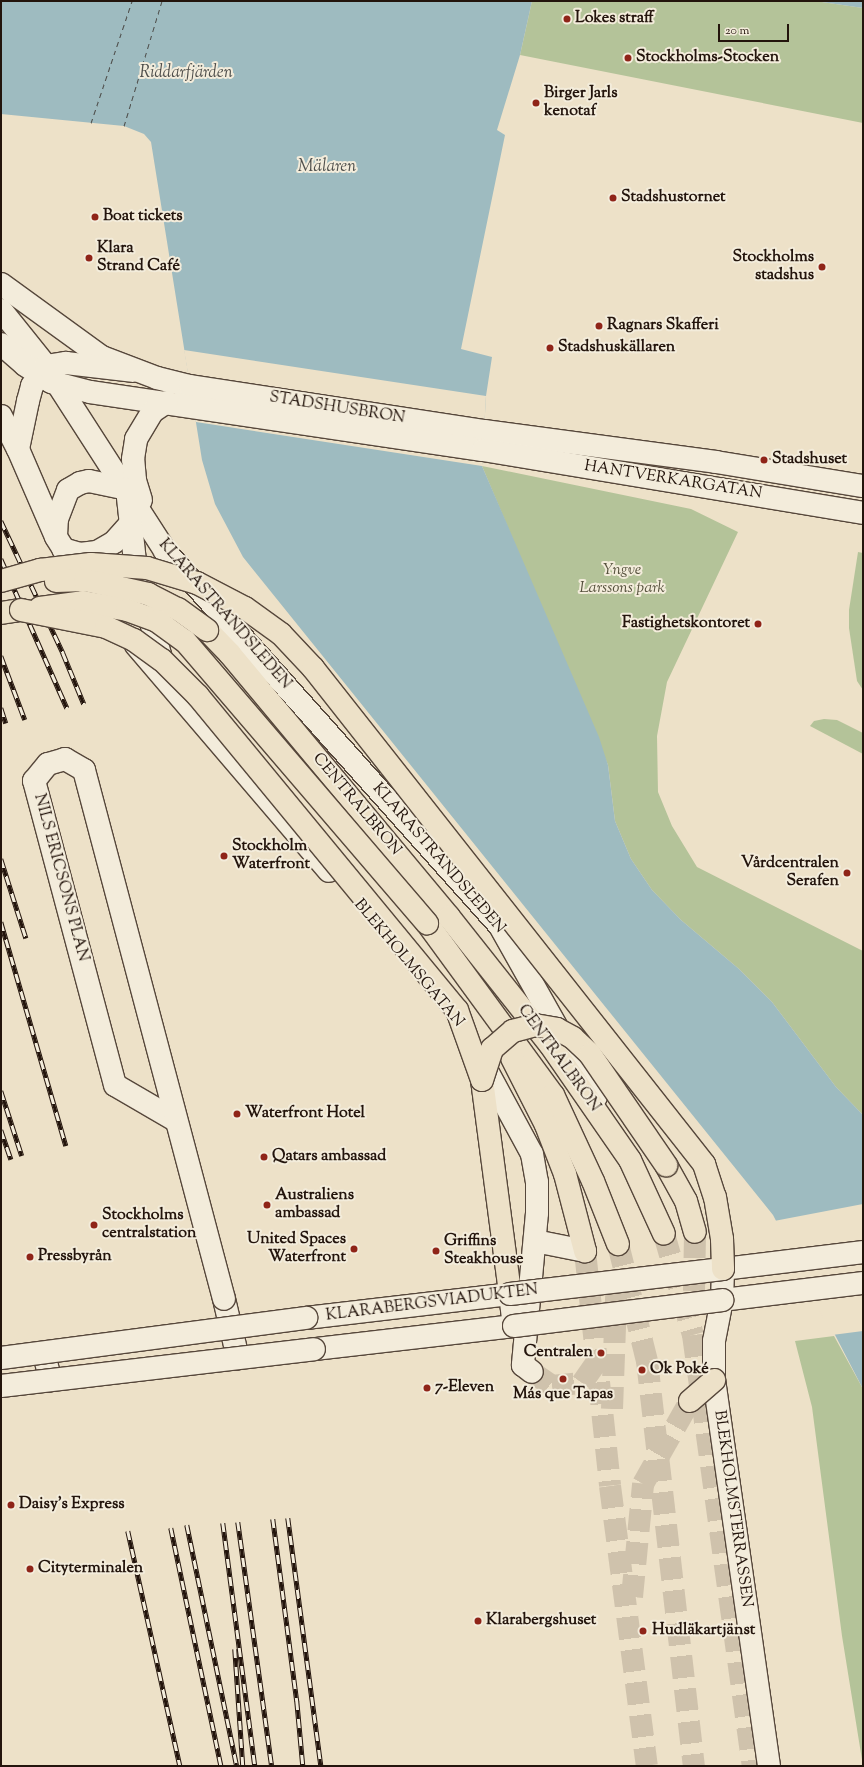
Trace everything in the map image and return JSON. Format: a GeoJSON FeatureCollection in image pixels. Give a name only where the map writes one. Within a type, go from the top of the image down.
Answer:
{"type":"FeatureCollection","features":[{"type":"Feature","properties":{"kind":"highway"},"geometry":{"type":"LineString","coordinates":[[1,581],[40,570],[91,564],[147,568],[197,583],[246,608],[281,634],[318,675],[701,1158],[715,1197],[722,1239],[723,1270]]}},
{"type":"Feature","properties":{"kind":"highway","name":"CENTRALBRON"},"geometry":{"type":"LineString","coordinates":[[1,586],[40,581],[85,580],[118,586],[154,597],[178,609],[207,630],[230,654],[449,917],[550,1043],[630,1160]]}},
{"type":"Feature","properties":{"kind":"highway","name":"CENTRALBRON"},"geometry":{"type":"LineString","coordinates":[[11,612],[83,602],[127,610],[157,621],[185,641],[427,923]]}},
{"type":"Feature","properties":{"kind":"highway"},"geometry":{"type":"LineString","coordinates":[[11,612],[106,627],[134,640],[162,660],[198,696],[457,1010],[482,1080],[510,1294]]}},
{"type":"Feature","properties":{"kind":"highway"},"geometry":{"type":"LineString","coordinates":[[427,923],[553,1095],[593,1181],[618,1244]]}},
{"type":"Feature","properties":{"kind":"highway"},"geometry":{"type":"LineString","coordinates":[[427,923],[523,1076],[565,1174],[585,1251]]}},
{"type":"Feature","properties":{"kind":"highway"},"geometry":{"type":"LineString","coordinates":[[482,1080],[492,1049],[513,1031],[535,1025],[557,1029],[573,1038],[590,1054],[666,1165],[686,1201],[695,1232]]}},
{"type":"Feature","properties":{"kind":"highway","name":"KLARASTRANDSLEDEN"},"geometry":{"type":"LineString","coordinates":[[630,1160],[664,1234]]}},
{"type":"Feature","properties":{"kind":"highway"},"geometry":{"type":"LineString","coordinates":[[690,1401],[714,1380]]}},
{"type":"Feature","properties":{"kind":"street"},"geometry":{"type":"LineString","coordinates":[[1,284],[75,339],[102,357],[192,396]]}},
{"type":"Feature","properties":{"kind":"street","name":"KLARASTRANDSLEDEN"},"geometry":{"type":"LineString","coordinates":[[1,310],[43,371]]}},
{"type":"Feature","properties":{"kind":"street","name":"KLARASTRANDSLEDEN"},"geometry":{"type":"LineString","coordinates":[[1,344],[43,371],[59,385],[127,489],[140,524],[500,926],[535,985],[630,1160]]}},
{"type":"Feature","properties":{"kind":"street"},"geometry":{"type":"LineString","coordinates":[[18,449],[32,386],[43,371],[66,363],[133,371]]}},
{"type":"Feature","properties":{"kind":"street"},"geometry":{"type":"LineString","coordinates":[[59,385],[90,392],[167,402],[192,396]]}},
{"type":"Feature","properties":{"kind":"street","name":"STADSHUSBRON"},"geometry":{"type":"LineString","coordinates":[[192,396],[483,440]]}},
{"type":"Feature","properties":{"kind":"street","name":"KLARASTRANDSLEDEN"},"geometry":{"type":"LineString","coordinates":[[140,524],[133,459],[136,439],[152,412],[167,402]]}},
{"type":"Feature","properties":{"kind":"street","name":"BLEKHOLMSGATAN"},"geometry":{"type":"LineString","coordinates":[[1,416],[18,449],[60,543],[94,596],[460,1023],[532,1154],[537,1182],[535,1241],[523,1365],[532,1372]]}},
{"type":"Feature","properties":{"kind":"street","name":"HANTVERKARGATAN"},"geometry":{"type":"LineString","coordinates":[[483,440],[716,462],[863,486]]}},
{"type":"Feature","properties":{"kind":"street","name":"HANTVERKARGATAN"},"geometry":{"type":"LineString","coordinates":[[483,440],[863,513]]}},
{"type":"Feature","properties":{"kind":"street"},"geometry":{"type":"LineString","coordinates":[[127,489],[89,481],[80,483],[68,490],[57,520],[60,543],[80,554],[97,552],[140,524]]}},
{"type":"Feature","properties":{"kind":"street","name":"BLEKHOLMSGATAN"},"geometry":{"type":"LineString","coordinates":[[140,524],[136,570],[169,685]]}},
{"type":"Feature","properties":{"kind":"street","name":"NILS ERICSONS PLAN"},"geometry":{"type":"LineString","coordinates":[[175,1120],[115,1085],[34,781],[48,764],[65,760],[84,770],[175,1120],[232,1328],[238,1358]]}},
{"type":"Feature","properties":{"kind":"street"},"geometry":{"type":"LineString","coordinates":[[535,1241],[585,1251]]}},
{"type":"Feature","properties":{"kind":"street","name":"KLARABERGSVIADUKTEN"},"geometry":{"type":"LineString","coordinates":[[1,1358],[232,1328],[863,1252]]}},
{"type":"Feature","properties":{"kind":"street","name":"BLEKHOLMSTERRASSEN"},"geometry":{"type":"LineString","coordinates":[[723,1270],[722,1300],[714,1341],[714,1380],[769,1766]]}},
{"type":"Feature","properties":{"kind":"street","name":"KLARABERGSVIADUKTEN"},"geometry":{"type":"LineString","coordinates":[[1,1386],[514,1326],[863,1283]]}},
{"type":"Feature","properties":{"kind":"street"},"geometry":{"type":"LineString","coordinates":[[510,1294],[514,1326]]}},
{"type":"Feature","properties":{"kind":"street"},"geometry":{"type":"LineString","coordinates":[[44,1353],[50,1380]]}},
{"type":"Feature","properties":{"kind":"green space"},"geometry":{"type":"Polygon","coordinates":[[[532,1],[815,1],[863,8],[863,123],[520,55],[532,1]]]}},
{"type":"Feature","properties":{"kind":"green space","name":"Yngve Larssons park"},"geometry":{"type":"Polygon","coordinates":[[[482,466],[691,509],[738,532],[667,682],[657,736],[658,792],[672,826],[697,867],[863,951],[863,1115],[836,1087],[772,1002],[739,969],[681,920],[652,890],[631,859],[615,821],[608,765],[482,466]]]}},
{"type":"Feature","properties":{"kind":"green space"},"geometry":{"type":"Polygon","coordinates":[[[858,552],[863,553],[863,690],[857,681],[849,628],[849,610],[858,552]]]}},
{"type":"Feature","properties":{"kind":"green space"},"geometry":{"type":"Polygon","coordinates":[[[824,719],[837,720],[863,733],[863,754],[810,726],[814,721],[824,719]]]}},
{"type":"Feature","properties":{"kind":"green space"},"geometry":{"type":"Polygon","coordinates":[[[834,1336],[863,1389],[863,1766],[842,1636],[812,1407],[795,1341],[834,1336]]]}},
{"type":"Feature","properties":{"kind":"water","name":"Mälaren"},"geometry":{"type":"Polygon","coordinates":[[[1,1],[532,1],[520,55],[497,130],[505,135],[461,349],[492,357],[486,396],[482,466],[599,737],[608,765],[615,821],[631,859],[652,890],[681,920],[739,969],[772,1002],[836,1087],[863,1115],[863,1389],[773,1215],[243,557],[215,504],[202,460],[151,142],[144,134],[124,126],[1,114],[1,1]]]}},
{"type":"Feature","properties":{"kind":"water"},"geometry":{"type":"Polygon","coordinates":[[[815,1],[863,1],[863,8],[815,1]]]}},
{"type":"Feature","properties":{"kind":"pier"},"geometry":{"type":"Polygon","coordinates":[[[184,350],[486,396],[482,466],[196,422],[184,350]]]}},
{"type":"Feature","properties":{"kind":"pier"},"geometry":{"type":"Polygon","coordinates":[[[863,1204],[863,1331],[832,1335],[774,1221],[863,1204]]]}},
{"type":"Feature","properties":{"kind":"ferry route"},"geometry":{"type":"LineString","coordinates":[[91,123],[132,1]]}},
{"type":"Feature","properties":{"kind":"ferry route"},"geometry":{"type":"LineString","coordinates":[[124,126],[162,1]]}},
{"type":"Feature","properties":{"kind":"tunnel"},"geometry":{"type":"LineString","coordinates":[[694,1291],[695,1232]]}},
{"type":"Feature","properties":{"kind":"tunnel"},"geometry":{"type":"LineString","coordinates":[[664,1234],[693,1335],[753,1766]]}},
{"type":"Feature","properties":{"kind":"tunnel"},"geometry":{"type":"LineString","coordinates":[[618,1244],[647,1361],[694,1766]]}},
{"type":"Feature","properties":{"kind":"tunnel"},"geometry":{"type":"LineString","coordinates":[[585,1251],[610,1486],[647,1766]]}},
{"type":"Feature","properties":{"kind":"tunnel"},"geometry":{"type":"LineString","coordinates":[[612,1409],[617,1271]]}},
{"type":"Feature","properties":{"kind":"tunnel"},"geometry":{"type":"LineString","coordinates":[[532,1372],[552,1386],[582,1383],[596,1363]]}},
{"type":"Feature","properties":{"kind":"tunnel"},"geometry":{"type":"LineString","coordinates":[[632,1597],[643,1484],[690,1401]]}},
{"type":"Feature","properties":{"kind":"railway"},"geometry":{"type":"LineString","coordinates":[[1,521],[63,653],[84,704]]}},
{"type":"Feature","properties":{"kind":"railway"},"geometry":{"type":"LineString","coordinates":[[1,559],[67,708]]}},
{"type":"Feature","properties":{"kind":"railway"},"geometry":{"type":"LineString","coordinates":[[1,656],[25,720]]}},
{"type":"Feature","properties":{"kind":"railway"},"geometry":{"type":"LineString","coordinates":[[1,708],[6,723]]}},
{"type":"Feature","properties":{"kind":"railway"},"geometry":{"type":"LineString","coordinates":[[1,859],[26,938]]}},
{"type":"Feature","properties":{"kind":"railway"},"geometry":{"type":"LineString","coordinates":[[1,922],[66,1146]]}},
{"type":"Feature","properties":{"kind":"railway"},"geometry":{"type":"LineString","coordinates":[[1,1091],[22,1156]]}},
{"type":"Feature","properties":{"kind":"railway"},"geometry":{"type":"LineString","coordinates":[[1,1130],[11,1159]]}},
{"type":"Feature","properties":{"kind":"railway"},"geometry":{"type":"LineString","coordinates":[[288,1518],[321,1766]]}},
{"type":"Feature","properties":{"kind":"railway"},"geometry":{"type":"LineString","coordinates":[[273,1519],[297,1701],[303,1766]]}},
{"type":"Feature","properties":{"kind":"railway"},"geometry":{"type":"LineString","coordinates":[[238,1522],[272,1766]]}},
{"type":"Feature","properties":{"kind":"railway"},"geometry":{"type":"LineString","coordinates":[[223,1523],[255,1766]]}},
{"type":"Feature","properties":{"kind":"railway"},"geometry":{"type":"LineString","coordinates":[[187,1525],[237,1766]]}},
{"type":"Feature","properties":{"kind":"railway"},"geometry":{"type":"LineString","coordinates":[[171,1528],[221,1766]]}},
{"type":"Feature","properties":{"kind":"railway"},"geometry":{"type":"LineString","coordinates":[[128,1531],[180,1766]]}},
{"type":"Feature","properties":{"kind":"railway"},"geometry":{"type":"LineString","coordinates":[[235,1649],[243,1766]]}},
{"type":"Feature","properties":{"kind":"place","name":"Lokes straff"},"geometry":{"type":"Point","coordinates":[567,19]}},
{"type":"Feature","properties":{"kind":"place","name":"Stockholms-Stocken"},"geometry":{"type":"Point","coordinates":[628,58]}},
{"type":"Feature","properties":{"kind":"place","name":"Birger Jarls kenotaf"},"geometry":{"type":"Point","coordinates":[536,103]}},
{"type":"Feature","properties":{"kind":"place","name":"Stadshustornet"},"geometry":{"type":"Point","coordinates":[613,198]}},
{"type":"Feature","properties":{"kind":"place","name":"Boat tickets"},"geometry":{"type":"Point","coordinates":[95,217]}},
{"type":"Feature","properties":{"kind":"place","name":"Klara Strand Café"},"geometry":{"type":"Point","coordinates":[89,258]}},
{"type":"Feature","properties":{"kind":"place","name":"Stockholms stadshus"},"geometry":{"type":"Point","coordinates":[822,267]}},
{"type":"Feature","properties":{"kind":"place","name":"Ragnars Skafferi"},"geometry":{"type":"Point","coordinates":[599,326]}},
{"type":"Feature","properties":{"kind":"place","name":"Stadshuskällaren"},"geometry":{"type":"Point","coordinates":[550,348]}},
{"type":"Feature","properties":{"kind":"place","name":"Stadshuset"},"geometry":{"type":"Point","coordinates":[764,460]}},
{"type":"Feature","properties":{"kind":"place","name":"Fastighetskontoret"},"geometry":{"type":"Point","coordinates":[758,624]}},
{"type":"Feature","properties":{"kind":"place","name":"Stockholm Waterfront"},"geometry":{"type":"Point","coordinates":[224,856]}},
{"type":"Feature","properties":{"kind":"place","name":"Vårdcentralen Serafen"},"geometry":{"type":"Point","coordinates":[847,873]}},
{"type":"Feature","properties":{"kind":"place","name":"Waterfront Hotel"},"geometry":{"type":"Point","coordinates":[237,1114]}},
{"type":"Feature","properties":{"kind":"place","name":"Qatars ambassad"},"geometry":{"type":"Point","coordinates":[264,1157]}},
{"type":"Feature","properties":{"kind":"place","name":"Australiens ambassad"},"geometry":{"type":"Point","coordinates":[267,1205]}},
{"type":"Feature","properties":{"kind":"place","name":"Stockholms centralstation"},"geometry":{"type":"Point","coordinates":[94,1225]}},
{"type":"Feature","properties":{"kind":"place","name":"United Spaces Waterfront"},"geometry":{"type":"Point","coordinates":[354,1249]}},
{"type":"Feature","properties":{"kind":"place","name":"Griffins Steakhouse"},"geometry":{"type":"Point","coordinates":[436,1251]}},
{"type":"Feature","properties":{"kind":"place","name":"Pressbyrån"},"geometry":{"type":"Point","coordinates":[30,1257]}},
{"type":"Feature","properties":{"kind":"place","name":"Centralen"},"geometry":{"type":"Point","coordinates":[601,1353]}},
{"type":"Feature","properties":{"kind":"place","name":"Ok Poké"},"geometry":{"type":"Point","coordinates":[642,1370]}},
{"type":"Feature","properties":{"kind":"place","name":"Más que Tapas"},"geometry":{"type":"Point","coordinates":[563,1379]}},
{"type":"Feature","properties":{"kind":"place","name":"7-Eleven"},"geometry":{"type":"Point","coordinates":[427,1388]}},
{"type":"Feature","properties":{"kind":"place","name":"Daisy's Express"},"geometry":{"type":"Point","coordinates":[11,1505]}},
{"type":"Feature","properties":{"kind":"place","name":"Cityterminalen"},"geometry":{"type":"Point","coordinates":[30,1569]}},
{"type":"Feature","properties":{"kind":"place","name":"Klarabergshuset"},"geometry":{"type":"Point","coordinates":[478,1621]}},
{"type":"Feature","properties":{"kind":"place","name":"Hudläkartjänst"},"geometry":{"type":"Point","coordinates":[643,1631]}},
{"type":"Feature","properties":{"kind":"water label","name":"Riddarfjärden"},"geometry":{"type":"Point","coordinates":[186,74]}}]}
